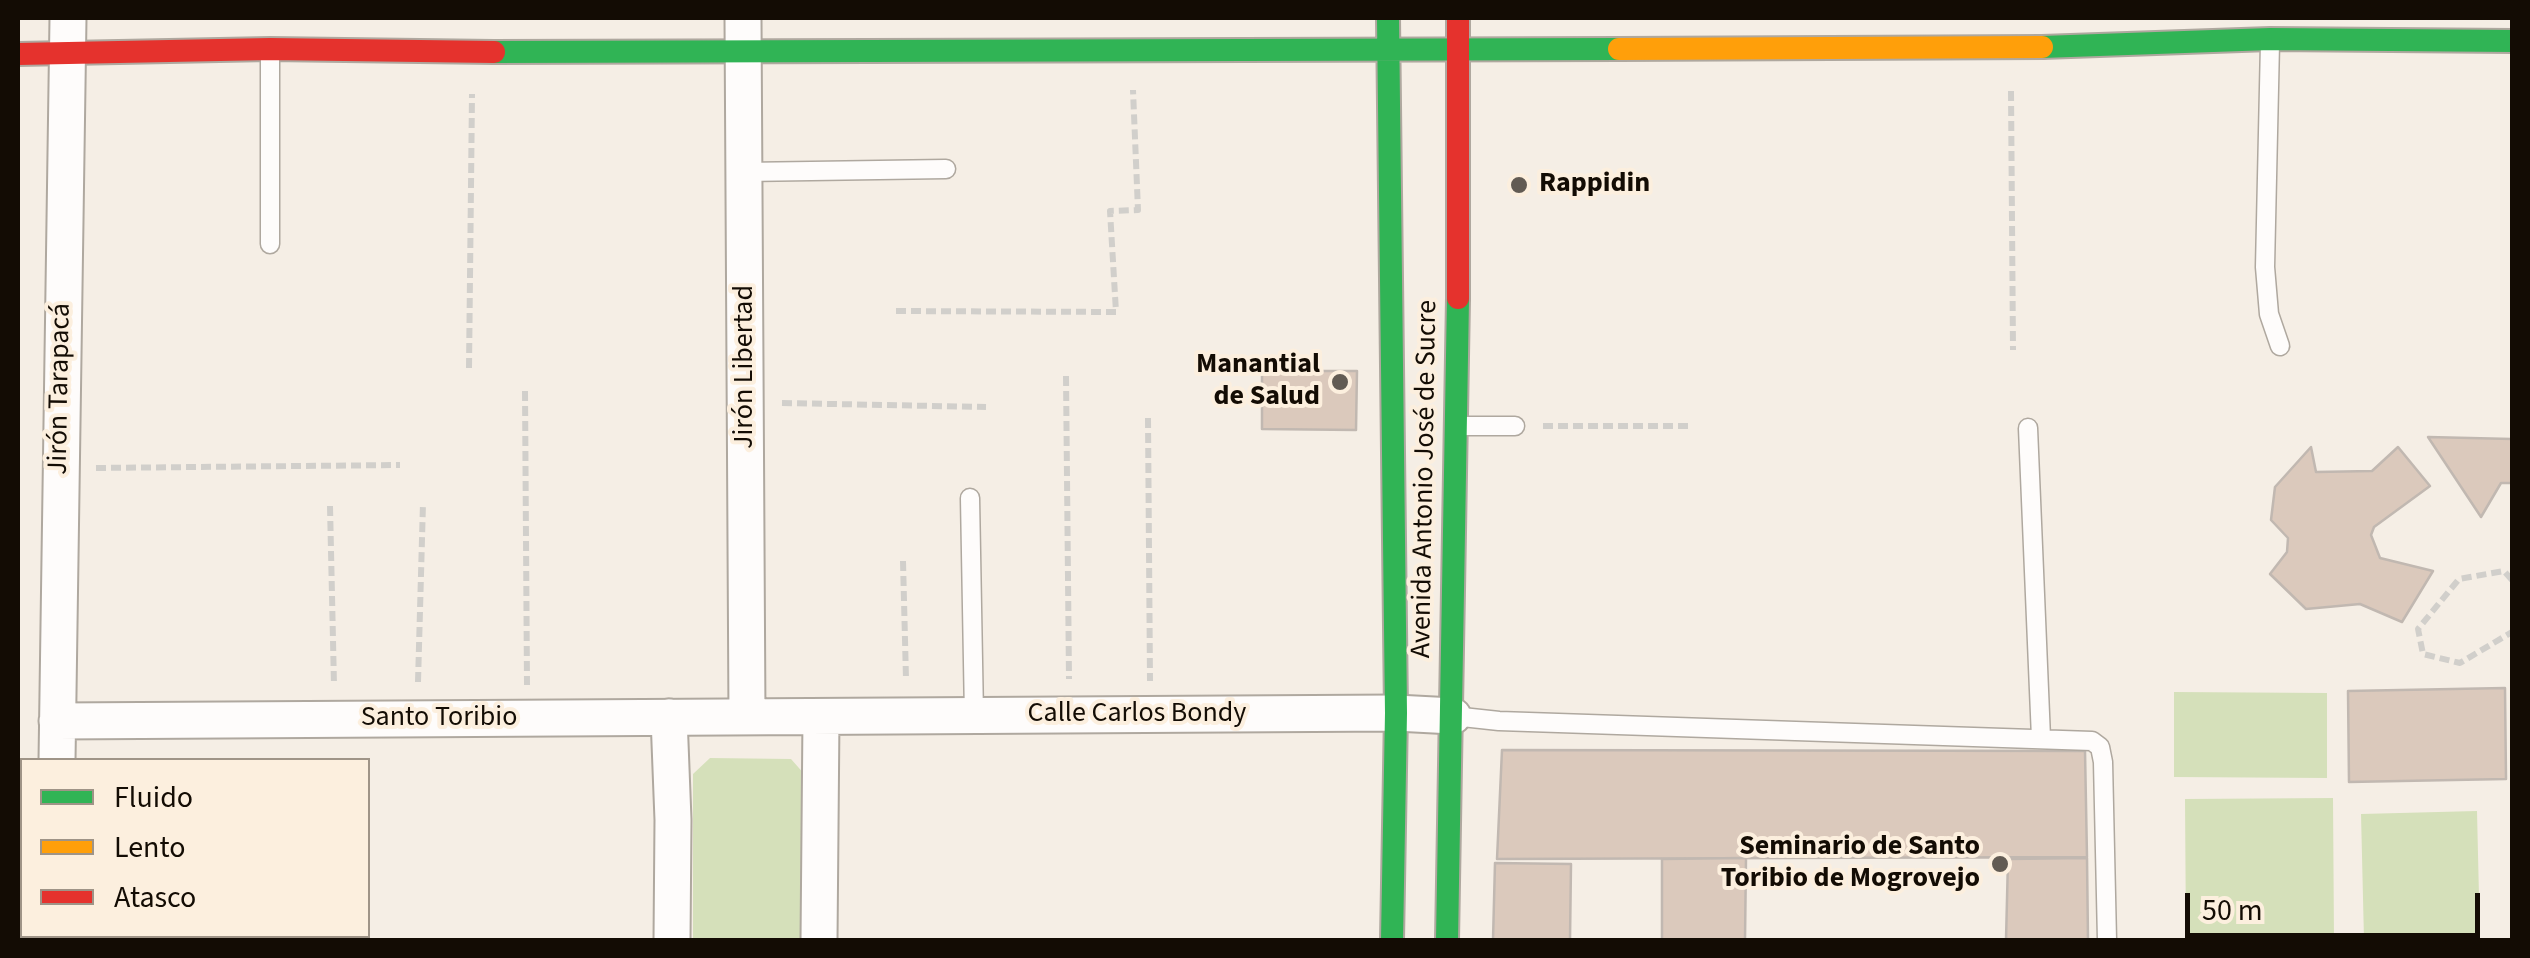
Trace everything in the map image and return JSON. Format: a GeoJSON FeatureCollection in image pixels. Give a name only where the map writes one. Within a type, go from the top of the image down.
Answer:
{"type":"FeatureCollection","features":[{"type":"Feature","properties":{"kind":"street","name":"Jirón Tarapacá"},"geometry":{"type":"LineString","coordinates":[[57,758],[68,18]]}},
{"type":"Feature","properties":{"kind":"street","name":"Avenida Antonio José de Sucre"},"geometry":{"type":"LineString","coordinates":[[1388,18],[1396,713],[1392,940]]}},
{"type":"Feature","properties":{"kind":"street","name":"Avenida Antonio José de Sucre"},"geometry":{"type":"LineString","coordinates":[[1447,940],[1458,426],[1458,18]]}},
{"type":"Feature","properties":{"kind":"street"},"geometry":{"type":"LineString","coordinates":[[18,54],[270,49],[472,52],[743,34],[1131,50],[2009,48],[2141,30],[2270,39],[2512,41]]}},
{"type":"Feature","properties":{"kind":"street","name":"Jirón Libertad"},"geometry":{"type":"LineString","coordinates":[[743,34],[747,717]]}},
{"type":"Feature","properties":{"kind":"street","name":"Calle Carlos Bondy"},"geometry":{"type":"LineString","coordinates":[[821,717],[1396,713],[1453,716]]}},
{"type":"Feature","properties":{"kind":"street"},"geometry":{"type":"LineString","coordinates":[[818,940],[821,717]]}},
{"type":"Feature","properties":{"kind":"street","name":"Santo Toribio"},"geometry":{"type":"LineString","coordinates":[[56,721],[821,717]]}},
{"type":"Feature","properties":{"kind":"street"},"geometry":{"type":"LineString","coordinates":[[669,718],[672,940]]}},
{"type":"Feature","properties":{"kind":"lane"},"geometry":{"type":"LineString","coordinates":[[2270,39],[2265,267],[2269,314],[2280,346]]}},
{"type":"Feature","properties":{"kind":"lane"},"geometry":{"type":"LineString","coordinates":[[270,49],[270,244]]}},
{"type":"Feature","properties":{"kind":"lane"},"geometry":{"type":"LineString","coordinates":[[744,172],[946,169]]}},
{"type":"Feature","properties":{"kind":"lane"},"geometry":{"type":"LineString","coordinates":[[1458,426],[1516,426]]}},
{"type":"Feature","properties":{"kind":"lane"},"geometry":{"type":"LineString","coordinates":[[2028,428],[2041,738]]}},
{"type":"Feature","properties":{"kind":"lane"},"geometry":{"type":"LineString","coordinates":[[970,498],[974,716]]}},
{"type":"Feature","properties":{"kind":"lane"},"geometry":{"type":"LineString","coordinates":[[1453,716],[2092,741],[2100,746],[2108,940]]}},
{"type":"Feature","properties":{"kind":"path"},"geometry":{"type":"LineString","coordinates":[[2009,48],[2013,350]]}},
{"type":"Feature","properties":{"kind":"path"},"geometry":{"type":"LineString","coordinates":[[896,311],[1116,312],[1110,211],[1138,210],[1131,50]]}},
{"type":"Feature","properties":{"kind":"path"},"geometry":{"type":"LineString","coordinates":[[469,368],[472,52]]}},
{"type":"Feature","properties":{"kind":"path"},"geometry":{"type":"LineString","coordinates":[[1066,376],[1070,716]]}},
{"type":"Feature","properties":{"kind":"path"},"geometry":{"type":"LineString","coordinates":[[524,391],[527,718]]}},
{"type":"Feature","properties":{"kind":"path"},"geometry":{"type":"LineString","coordinates":[[746,402],[986,407]]}},
{"type":"Feature","properties":{"kind":"path"},"geometry":{"type":"LineString","coordinates":[[1148,418],[1150,715]]}},
{"type":"Feature","properties":{"kind":"path"},"geometry":{"type":"LineString","coordinates":[[1516,426],[1691,426]]}},
{"type":"Feature","properties":{"kind":"path"},"geometry":{"type":"LineString","coordinates":[[60,468],[400,465]]}},
{"type":"Feature","properties":{"kind":"path"},"geometry":{"type":"LineString","coordinates":[[416,719],[423,504]]}},
{"type":"Feature","properties":{"kind":"path"},"geometry":{"type":"LineString","coordinates":[[330,506],[336,720]]}},
{"type":"Feature","properties":{"kind":"path"},"geometry":{"type":"LineString","coordinates":[[903,561],[907,716]]}},
{"type":"Feature","properties":{"kind":"path"},"geometry":{"type":"LineString","coordinates":[[2512,577],[2504,571],[2460,579],[2418,629],[2423,654],[2460,662],[2512,632]]}},
{"type":"Feature","properties":{"kind":"green space"},"geometry":{"type":"Polygon","coordinates":[[[2174,692],[2327,693],[2327,778],[2174,777],[2174,692]]]}},
{"type":"Feature","properties":{"kind":"green space"},"geometry":{"type":"Polygon","coordinates":[[[710,758],[791,759],[806,776],[806,940],[693,940],[693,774],[710,758]]]}},
{"type":"Feature","properties":{"kind":"green space"},"geometry":{"type":"Polygon","coordinates":[[[2333,798],[2334,940],[2186,940],[2185,799],[2333,798]]]}},
{"type":"Feature","properties":{"kind":"green space"},"geometry":{"type":"Polygon","coordinates":[[[2477,811],[2480,940],[2364,940],[2361,814],[2477,811]]]}},
{"type":"Feature","properties":{"kind":"building"},"geometry":{"type":"Polygon","coordinates":[[[1262,371],[1357,371],[1356,430],[1262,429],[1262,371]]]}},
{"type":"Feature","properties":{"kind":"building"},"geometry":{"type":"Polygon","coordinates":[[[2428,437],[2512,439],[2512,483],[2501,483],[2481,517],[2428,437]]]}},
{"type":"Feature","properties":{"kind":"building"},"geometry":{"type":"Polygon","coordinates":[[[2311,447],[2316,472],[2372,471],[2398,447],[2430,486],[2374,527],[2371,535],[2380,558],[2433,571],[2402,622],[2360,604],[2306,609],[2270,574],[2287,552],[2288,538],[2271,520],[2275,487],[2311,447]]]}},
{"type":"Feature","properties":{"kind":"building"},"geometry":{"type":"Polygon","coordinates":[[[2505,688],[2506,779],[2349,782],[2348,691],[2505,688]]]}},
{"type":"Feature","properties":{"kind":"building"},"geometry":{"type":"Polygon","coordinates":[[[1502,750],[2085,751],[2087,857],[1497,859],[1502,750]]]}},
{"type":"Feature","properties":{"kind":"building"},"geometry":{"type":"Polygon","coordinates":[[[1746,858],[1745,940],[1662,940],[1662,859],[1746,858]]]}},
{"type":"Feature","properties":{"kind":"building"},"geometry":{"type":"Polygon","coordinates":[[[2087,858],[2088,940],[2006,940],[2008,859],[2087,858]]]}},
{"type":"Feature","properties":{"kind":"building"},"geometry":{"type":"Polygon","coordinates":[[[1495,863],[1571,864],[1570,940],[1493,940],[1495,863]]]}},
{"type":"Feature","properties":{"kind":"traffic: fast"},"geometry":{"type":"LineString","coordinates":[[1388,18],[1396,713],[1392,940]]}},
{"type":"Feature","properties":{"kind":"traffic: fast"},"geometry":{"type":"LineString","coordinates":[[2042,47],[2270,39],[2512,41]]}},
{"type":"Feature","properties":{"kind":"traffic: fast"},"geometry":{"type":"LineString","coordinates":[[494,52],[1619,49]]}},
{"type":"Feature","properties":{"kind":"traffic: fast"},"geometry":{"type":"LineString","coordinates":[[1447,940],[1458,298]]}},
{"type":"Feature","properties":{"kind":"traffic: slow"},"geometry":{"type":"LineString","coordinates":[[1619,49],[2042,47]]}},
{"type":"Feature","properties":{"kind":"traffic: jam"},"geometry":{"type":"LineString","coordinates":[[1458,18],[1458,298]]}},
{"type":"Feature","properties":{"kind":"traffic: jam"},"geometry":{"type":"LineString","coordinates":[[18,54],[270,49],[494,52]]}},
{"type":"Feature","properties":{"kind":"place","name":"Rappidin"},"geometry":{"type":"Point","coordinates":[1519,185]}},
{"type":"Feature","properties":{"kind":"place","name":"Manantial de Salud"},"geometry":{"type":"Point","coordinates":[1340,382]}},
{"type":"Feature","properties":{"kind":"place","name":"Seminario de Santo Toribio de Mogrovejo"},"geometry":{"type":"Point","coordinates":[2000,864]}}]}
